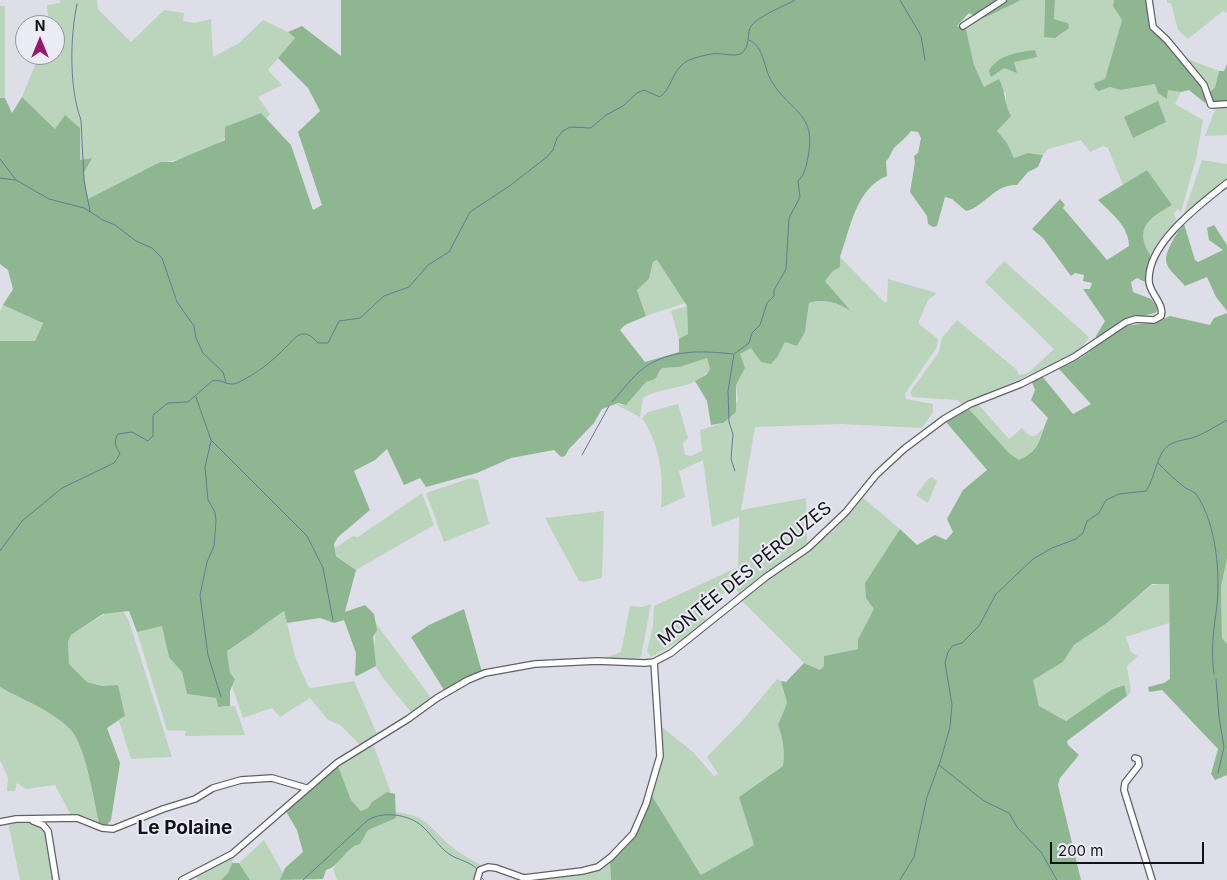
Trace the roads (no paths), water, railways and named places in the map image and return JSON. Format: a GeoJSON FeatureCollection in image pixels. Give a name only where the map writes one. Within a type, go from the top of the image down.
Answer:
{"type":"FeatureCollection","features":[{"type":"Feature","properties":{"kind":"street"},"geometry":{"type":"LineString","coordinates":[[963,26],[1003,0]]}},
{"type":"Feature","properties":{"kind":"street"},"geometry":{"type":"LineString","coordinates":[[1149,0],[1153,27],[1167,40],[1204,85],[1211,105],[1227,104]]}},
{"type":"Feature","properties":{"kind":"street","name":"MONTÉE DES PÉROUZES"},"geometry":{"type":"LineString","coordinates":[[182,880],[232,854],[337,763],[402,723],[454,687],[485,673],[535,664],[597,661],[654,662],[683,645],[766,577],[808,548],[846,512],[876,475],[904,449],[944,419],[970,404],[1021,384],[1074,357],[1126,322],[1136,319],[1154,320],[1161,316],[1162,309],[1151,292],[1148,282],[1153,260],[1180,224],[1227,183]]}},
{"type":"Feature","properties":{"kind":"street"},"geometry":{"type":"LineString","coordinates":[[477,880],[480,870],[488,867],[524,878],[598,867],[611,857],[633,834],[646,804],[660,756],[654,662]]}},
{"type":"Feature","properties":{"kind":"street"},"geometry":{"type":"LineString","coordinates":[[1135,758],[1138,759],[1139,765],[1125,783],[1124,790],[1152,880]]}},
{"type":"Feature","properties":{"kind":"street"},"geometry":{"type":"LineString","coordinates":[[0,822],[16,819],[81,818],[102,828],[113,830],[163,809],[195,799],[213,788],[241,780],[272,778],[306,788]]}},
{"type":"Feature","properties":{"kind":"street"},"geometry":{"type":"LineString","coordinates":[[32,820],[43,825],[48,831],[56,880]]}},
{"type":"Feature","properties":{"kind":"waterway"},"geometry":{"type":"LineString","coordinates":[[0,551],[22,521],[62,488],[114,463],[120,454],[115,442],[118,434],[132,432],[148,441],[153,436],[153,415],[168,403],[188,402],[215,380],[233,384],[244,380],[270,362],[300,335],[309,335],[318,343],[328,343],[339,321],[360,318],[384,296],[409,287],[428,265],[449,252],[470,212],[508,187],[547,157],[563,131],[570,127],[591,128],[606,115],[623,106],[637,93],[644,90],[660,97],[667,89],[678,69],[687,61],[712,54],[735,55],[742,53],[745,50],[750,28],[753,24],[795,0]]}},
{"type":"Feature","properties":{"kind":"waterway"},"geometry":{"type":"LineString","coordinates":[[900,0],[921,36],[925,60]]}},
{"type":"Feature","properties":{"kind":"waterway"},"geometry":{"type":"LineString","coordinates":[[77,4],[72,47],[73,78],[74,93],[81,120],[84,181],[90,211]]}},
{"type":"Feature","properties":{"kind":"waterway"},"geometry":{"type":"LineString","coordinates":[[735,471],[731,459],[733,434],[729,422],[728,391],[734,354],[749,343],[752,333],[760,325],[767,303],[774,296],[774,290],[786,269],[789,218],[800,197],[798,181],[806,167],[810,142],[806,122],[772,82],[761,53],[754,43],[749,40]]}},
{"type":"Feature","properties":{"kind":"waterway"},"geometry":{"type":"LineString","coordinates":[[0,159],[16,180],[49,199],[84,208],[115,225],[136,241],[152,248],[162,258],[177,302],[194,326],[196,338],[203,353],[223,372],[226,383]]}},
{"type":"Feature","properties":{"kind":"waterway"},"geometry":{"type":"LineString","coordinates":[[0,178],[15,180]]}},
{"type":"Feature","properties":{"kind":"waterway"},"geometry":{"type":"LineString","coordinates":[[612,402],[639,371],[660,359],[691,352],[733,354]]}},
{"type":"Feature","properties":{"kind":"waterway"},"geometry":{"type":"LineString","coordinates":[[196,397],[211,440],[307,536],[323,568],[333,620]]}},
{"type":"Feature","properties":{"kind":"waterway"},"geometry":{"type":"LineString","coordinates":[[582,455],[609,406]]}},
{"type":"Feature","properties":{"kind":"waterway"},"geometry":{"type":"LineString","coordinates":[[900,880],[914,857],[927,797],[950,727],[952,705],[945,663],[952,646],[962,643],[979,626],[996,594],[1033,559],[1052,548],[1076,539],[1083,533],[1087,521],[1099,513],[1106,500],[1119,494],[1146,491],[1160,456],[1166,447],[1195,437],[1227,420]]}},
{"type":"Feature","properties":{"kind":"waterway"},"geometry":{"type":"LineString","coordinates":[[211,441],[205,467],[208,500],[215,512],[216,521],[214,546],[207,562],[200,595],[208,655],[221,697]]}},
{"type":"Feature","properties":{"kind":"waterway"},"geometry":{"type":"LineString","coordinates":[[1158,463],[1173,478],[1196,494],[1209,520],[1213,535],[1218,583],[1213,643],[1214,674]]}},
{"type":"Feature","properties":{"kind":"waterway"},"geometry":{"type":"LineString","coordinates":[[1216,679],[1224,747],[1218,773]]}},
{"type":"Feature","properties":{"kind":"waterway"},"geometry":{"type":"LineString","coordinates":[[939,765],[984,801],[1009,813],[1017,827],[1041,852],[1057,880]]}},
{"type":"Feature","properties":{"kind":"waterway"},"geometry":{"type":"LineString","coordinates":[[303,880],[368,820],[381,815],[403,816],[416,822],[426,829],[449,854],[476,868]]}},
{"type":"Feature","properties":{"kind":"waterway"},"geometry":{"type":"LineString","coordinates":[[481,877],[484,880]]}},
{"type":"Feature","properties":{"kind":"district","name":"Le Polaine"},"geometry":{"type":"Point","coordinates":[185,828]}}]}
